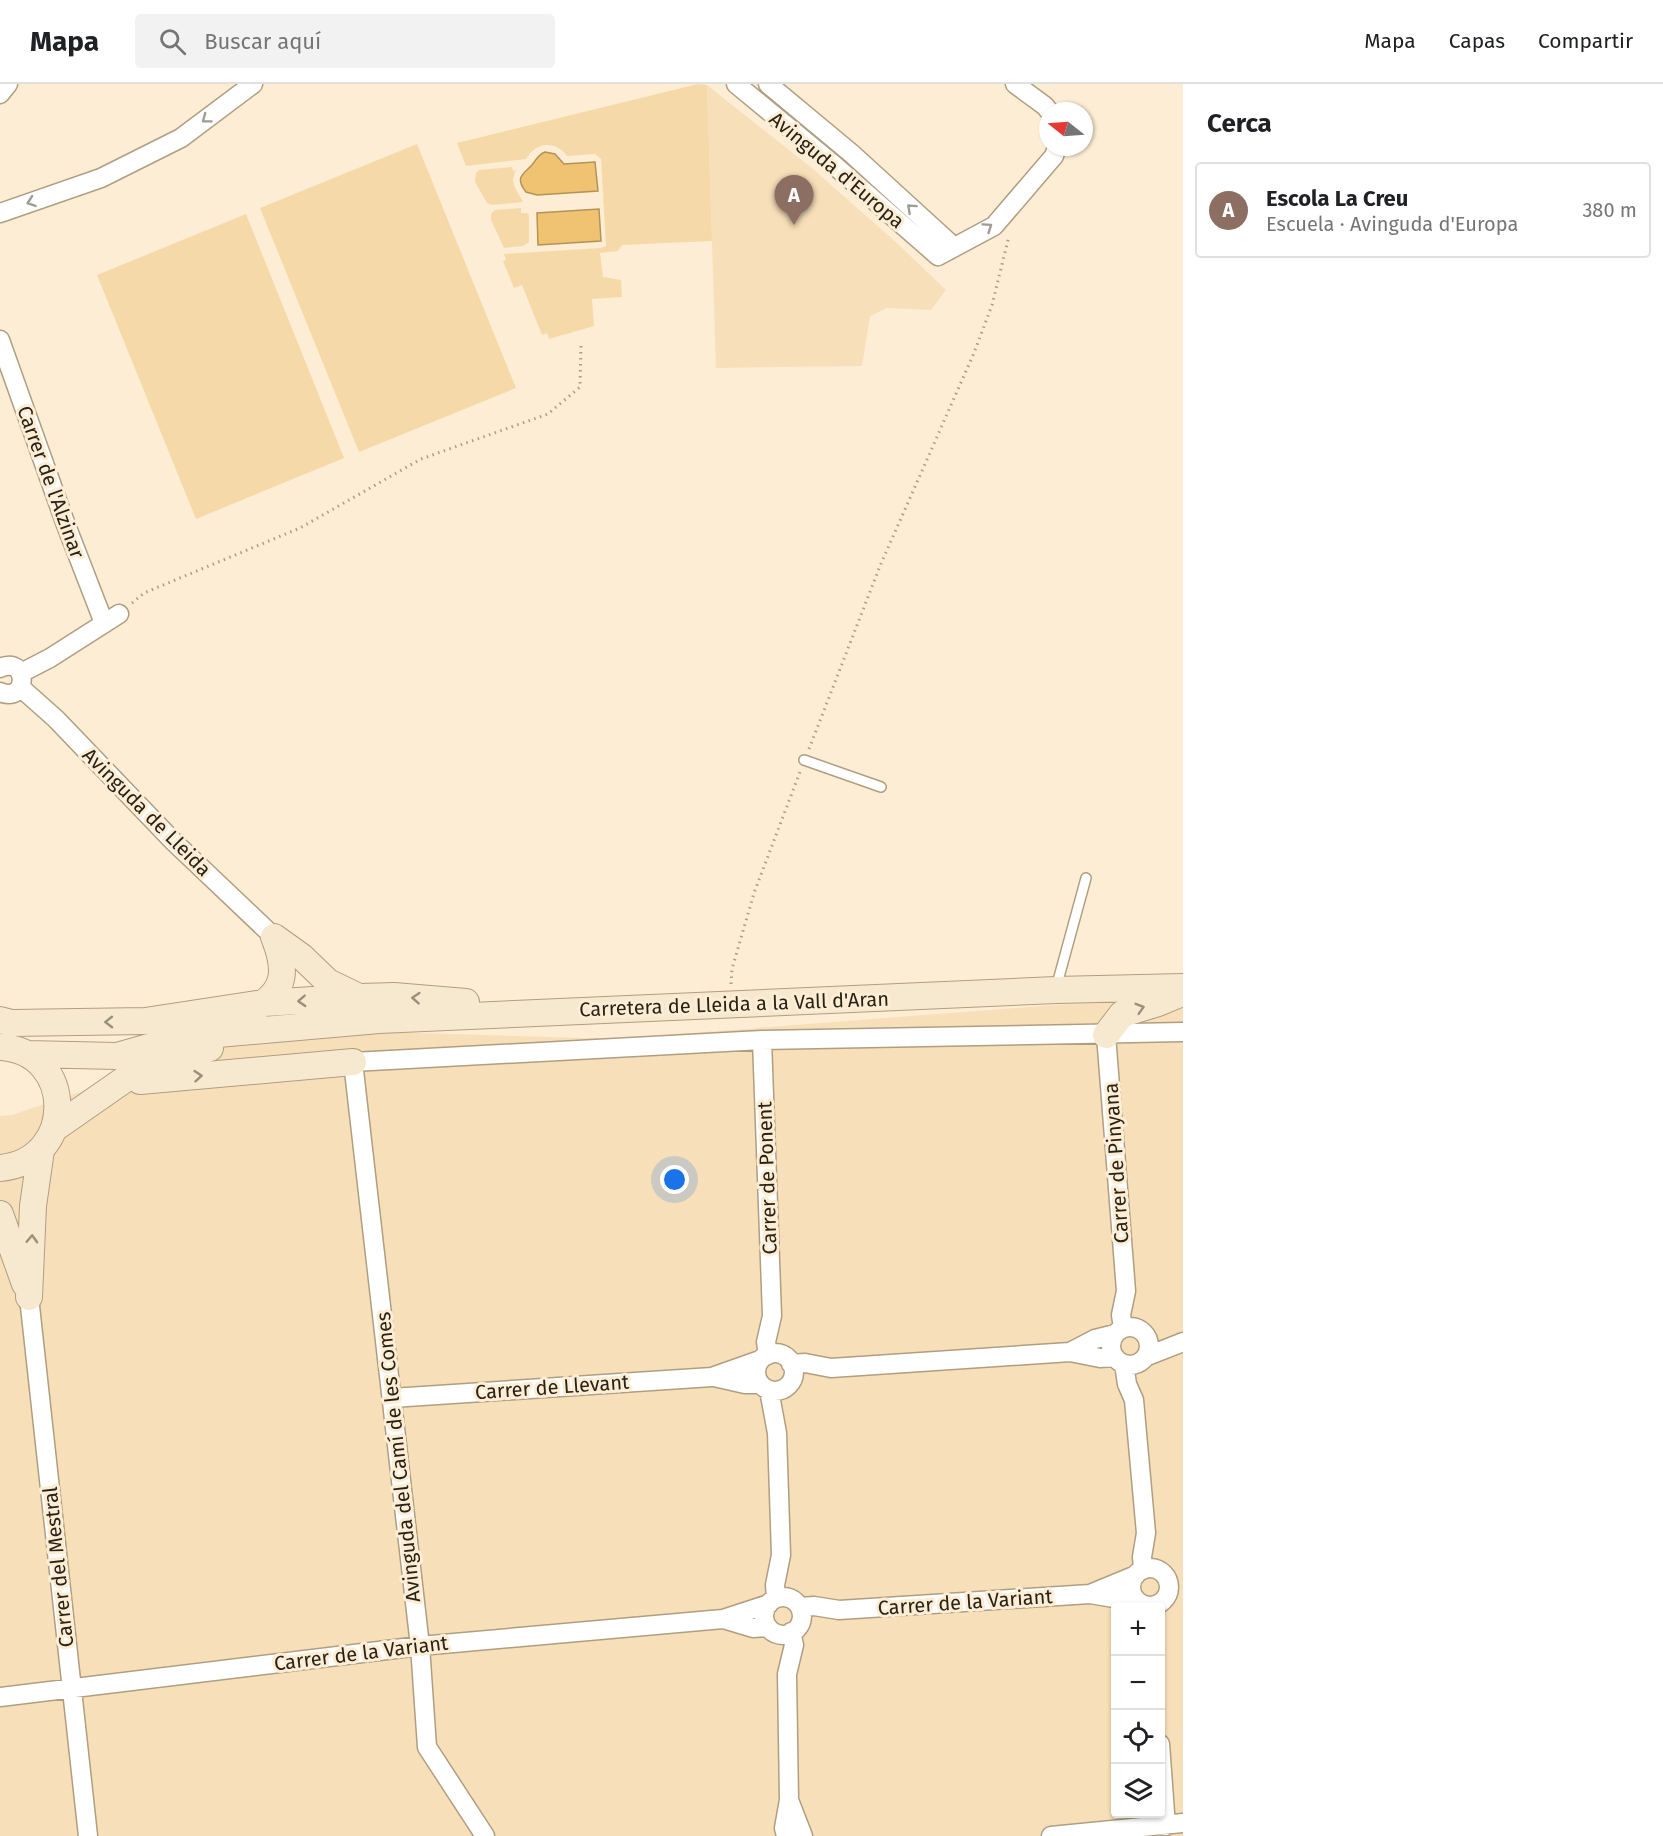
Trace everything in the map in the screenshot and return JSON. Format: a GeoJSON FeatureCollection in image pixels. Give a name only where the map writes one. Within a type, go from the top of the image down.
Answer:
{"type":"FeatureCollection","features":[{"type":"Feature","properties":{"kind":"main road"},"geometry":{"type":"LineString","coordinates":[[274,937],[302,957],[328,982],[360,997]]}},
{"type":"Feature","properties":{"kind":"main road"},"geometry":{"type":"LineString","coordinates":[[184,1037],[196,1030],[235,1018],[264,1003],[280,984],[283,971],[282,957],[274,937]]}},
{"type":"Feature","properties":{"kind":"main road","name":"Carretera de Lleida a la Vall d'Aran"},"geometry":{"type":"LineString","coordinates":[[286,1027],[379,1020],[729,1004],[1183,987]]}},
{"type":"Feature","properties":{"kind":"main road"},"geometry":{"type":"LineString","coordinates":[[1106,1035],[1122,1014],[1183,993]]}},
{"type":"Feature","properties":{"kind":"main road"},"geometry":{"type":"LineString","coordinates":[[0,1020],[12,1023],[145,1021],[264,1003],[394,996],[579,1011]]}},
{"type":"Feature","properties":{"kind":"main road"},"geometry":{"type":"LineString","coordinates":[[0,1047],[27,1054],[117,1056],[184,1037],[286,1027]]}},
{"type":"Feature","properties":{"kind":"main road"},"geometry":{"type":"LineString","coordinates":[[0,1168],[26,1161],[48,1139],[119,1083],[146,1068],[194,1052],[286,1027]]}},
{"type":"Feature","properties":{"kind":"main road"},"geometry":{"type":"LineString","coordinates":[[27,1054],[47,1071],[55,1086],[58,1112],[48,1139],[33,1206],[29,1297]]}},
{"type":"Feature","properties":{"kind":"main road"},"geometry":{"type":"LineString","coordinates":[[119,1083],[353,1062]]}},
{"type":"Feature","properties":{"kind":"main road"},"geometry":{"type":"LineString","coordinates":[[0,1214],[29,1297]]}},
{"type":"Feature","properties":{"kind":"street"},"geometry":{"type":"LineString","coordinates":[[0,94],[8,84]]}},
{"type":"Feature","properties":{"kind":"street"},"geometry":{"type":"LineString","coordinates":[[0,213],[102,178],[181,138],[253,84]]}},
{"type":"Feature","properties":{"kind":"street","name":"Avinguda d'Europa"},"geometry":{"type":"LineString","coordinates":[[736,84],[834,165],[938,256],[954,247],[851,153],[768,84]]}},
{"type":"Feature","properties":{"kind":"street"},"geometry":{"type":"LineString","coordinates":[[1015,84],[1040,102]]}},
{"type":"Feature","properties":{"kind":"street"},"geometry":{"type":"LineString","coordinates":[[954,247],[994,226],[1054,156]]}},
{"type":"Feature","properties":{"kind":"street","name":"Carrer de l'Alzinar"},"geometry":{"type":"LineString","coordinates":[[0,340],[62,514],[111,619]]}},
{"type":"Feature","properties":{"kind":"street"},"geometry":{"type":"LineString","coordinates":[[0,692],[9,694],[21,680],[50,658],[111,619]]}},
{"type":"Feature","properties":{"kind":"street"},"geometry":{"type":"LineString","coordinates":[[0,668],[10,665],[14,667],[21,680]]}},
{"type":"Feature","properties":{"kind":"street","name":"Avinguda de Lleida"},"geometry":{"type":"LineString","coordinates":[[21,680],[174,842],[274,937]]}},
{"type":"Feature","properties":{"kind":"street"},"geometry":{"type":"LineString","coordinates":[[353,1062],[762,1040],[1183,1032]]}},
{"type":"Feature","properties":{"kind":"street","name":"Carrer de Pinyana"},"geometry":{"type":"LineString","coordinates":[[1106,1035],[1126,1291],[1137,1314],[1131,1332]]}},
{"type":"Feature","properties":{"kind":"street","name":"Carrer de Ponent"},"geometry":{"type":"LineString","coordinates":[[762,1040],[772,1316],[782,1341],[776,1359]]}},
{"type":"Feature","properties":{"kind":"street","name":"Avinguda del Camí de les Comes"},"geometry":{"type":"LineString","coordinates":[[353,1062],[420,1646],[427,1748],[485,1836]]}},
{"type":"Feature","properties":{"kind":"street","name":"Carrer del Mestral"},"geometry":{"type":"LineString","coordinates":[[29,1297],[88,1836]]}},
{"type":"Feature","properties":{"kind":"street"},"geometry":{"type":"LineString","coordinates":[[1131,1360],[1111,1346],[1131,1332],[1149,1347],[1131,1360],[1127,1384],[1134,1400],[1146,1533],[1142,1557],[1169,1589],[1158,1602]]}},
{"type":"Feature","properties":{"kind":"street","name":"Carrer de Llevant"},"geometry":{"type":"LineString","coordinates":[[1070,1352],[1095,1339],[1131,1332],[1183,1341]]}},
{"type":"Feature","properties":{"kind":"street","name":"Carrer de Llevant"},"geometry":{"type":"LineString","coordinates":[[392,1398],[712,1377],[776,1359],[831,1368],[1070,1352],[1100,1358],[1131,1360],[1162,1352],[1183,1341]]}},
{"type":"Feature","properties":{"kind":"street"},"geometry":{"type":"LineString","coordinates":[[775,1387],[756,1372],[776,1359],[794,1374],[775,1387],[771,1411],[777,1433],[785,1602],[802,1617],[784,1630],[780,1654],[787,1674],[789,1800],[784,1828],[786,1836]]}},
{"type":"Feature","properties":{"kind":"street","name":"Carrer de Llevant"},"geometry":{"type":"LineString","coordinates":[[712,1377],[775,1387],[831,1368]]}},
{"type":"Feature","properties":{"kind":"street"},"geometry":{"type":"LineString","coordinates":[[1148,1602],[1132,1587],[1158,1575]]}},
{"type":"Feature","properties":{"kind":"street","name":"Carrer de la Variant"},"geometry":{"type":"LineString","coordinates":[[0,1697],[420,1646],[723,1620],[785,1602],[839,1610],[1090,1593],[1158,1575]]}},
{"type":"Feature","properties":{"kind":"street","name":"Carrer de la Variant"},"geometry":{"type":"LineString","coordinates":[[1090,1593],[1133,1602]]}},
{"type":"Feature","properties":{"kind":"street","name":"Carrer de la Variant"},"geometry":{"type":"LineString","coordinates":[[1164,1602],[1183,1593]]}},
{"type":"Feature","properties":{"kind":"street"},"geometry":{"type":"LineString","coordinates":[[784,1630],[765,1615],[785,1602]]}},
{"type":"Feature","properties":{"kind":"street","name":"Carrer de la Variant"},"geometry":{"type":"LineString","coordinates":[[723,1620],[753,1628],[784,1630],[815,1622],[839,1610]]}},
{"type":"Feature","properties":{"kind":"street"},"geometry":{"type":"LineString","coordinates":[[1051,1836],[1175,1824],[1164,1764]]}},
{"type":"Feature","properties":{"kind":"street"},"geometry":{"type":"LineString","coordinates":[[789,1800],[803,1836]]}},
{"type":"Feature","properties":{"kind":"lane"},"geometry":{"type":"LineString","coordinates":[[804,760],[881,787]]}},
{"type":"Feature","properties":{"kind":"lane"},"geometry":{"type":"LineString","coordinates":[[1056,990],[1086,878]]}},
{"type":"Feature","properties":{"kind":"path"},"geometry":{"type":"LineString","coordinates":[[729,1004],[732,969],[754,893],[880,566],[978,344],[992,305],[1011,229]]}},
{"type":"Feature","properties":{"kind":"path"},"geometry":{"type":"LineString","coordinates":[[111,619],[144,593],[300,528],[421,459],[548,414],[580,387],[581,346]]}},
{"type":"Feature","properties":{"kind":"shaded area"},"geometry":{"type":"Polygon","coordinates":[[[698,84],[707,85],[712,241],[622,245],[618,251],[600,253],[603,277],[621,280],[622,297],[592,299],[594,326],[549,339],[547,333],[542,335],[522,285],[514,288],[503,261],[506,260],[504,254],[606,246],[601,159],[595,154],[567,156],[557,147],[546,145],[535,149],[526,159],[466,166],[457,143],[698,84]]]}},
{"type":"Feature","properties":{"kind":"shaded area"},"geometry":{"type":"Polygon","coordinates":[[[707,85],[813,169],[946,290],[931,310],[887,308],[870,316],[862,366],[716,368],[707,85]]]}},
{"type":"Feature","properties":{"kind":"shaded area"},"geometry":{"type":"Polygon","coordinates":[[[417,144],[516,388],[359,452],[260,208],[417,144]]]}},
{"type":"Feature","properties":{"kind":"shaded area"},"geometry":{"type":"Polygon","coordinates":[[[545,152],[555,154],[564,164],[595,162],[598,191],[537,195],[526,192],[520,180],[521,177],[538,156],[545,152]]]}},
{"type":"Feature","properties":{"kind":"shaded area"},"geometry":{"type":"Polygon","coordinates":[[[512,167],[513,171],[516,170],[513,179],[515,187],[523,202],[492,205],[487,203],[475,182],[476,173],[479,170],[512,167]]]}},
{"type":"Feature","properties":{"kind":"shaded area"},"geometry":{"type":"Polygon","coordinates":[[[521,208],[521,213],[529,215],[529,242],[523,246],[504,248],[491,220],[491,214],[495,210],[521,208]]]}},
{"type":"Feature","properties":{"kind":"shaded area"},"geometry":{"type":"Polygon","coordinates":[[[599,209],[601,241],[538,245],[537,213],[599,209]]]}},
{"type":"Feature","properties":{"kind":"shaded area"},"geometry":{"type":"Polygon","coordinates":[[[246,214],[344,458],[196,519],[97,275],[246,214]]]}},
{"type":"Feature","properties":{"kind":"shaded area"},"geometry":{"type":"Polygon","coordinates":[[[1170,996],[1183,997],[1183,1836],[0,1836],[0,1116],[12,1115],[234,1040],[355,1031],[614,1039],[1170,996]]]}},
{"type":"Feature","properties":{"kind":"place","name":"Escola La Creu"},"geometry":{"type":"Point","coordinates":[794,225]}}]}
